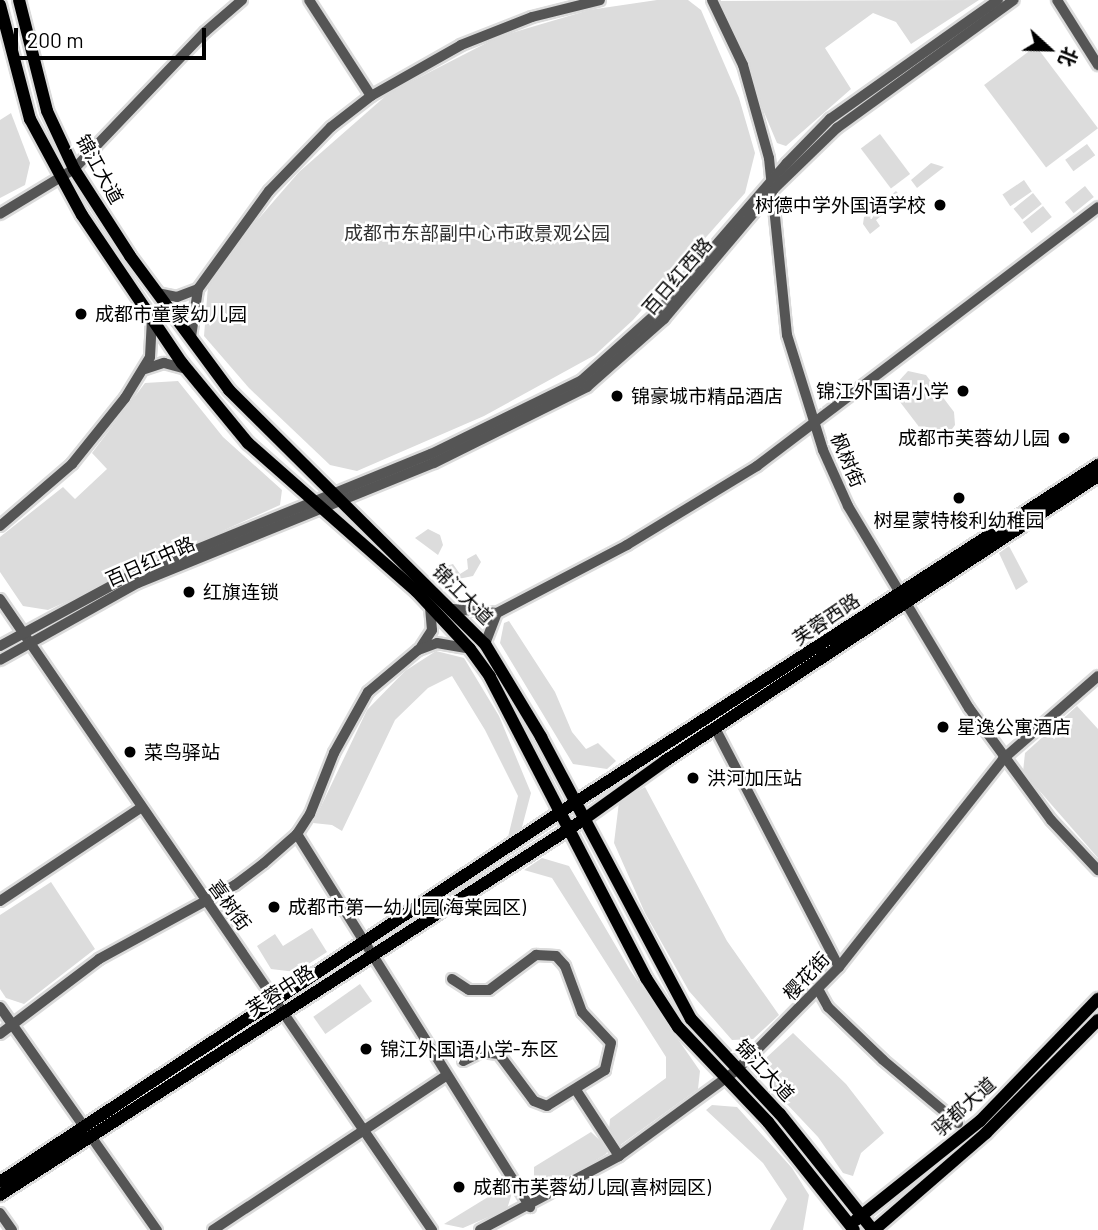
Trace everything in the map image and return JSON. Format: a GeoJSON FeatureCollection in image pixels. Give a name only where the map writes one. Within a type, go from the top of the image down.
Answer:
{"type":"FeatureCollection","features":[{"type":"Feature","properties":{"kind":"main road","name":"锦江大道"},"geometry":{"type":"LineString","coordinates":[[19,0],[47,111],[74,169],[157,293],[229,390],[453,609],[485,644],[575,803],[691,1019],[805,1143],[852,1225]]}},
{"type":"Feature","properties":{"kind":"main road","name":"锦江大道"},"geometry":{"type":"LineString","coordinates":[[0,5],[30,119],[60,177],[186,369],[248,443],[430,606],[470,649],[489,677],[646,978],[678,1027],[801,1160],[852,1225],[874,1230]]}},
{"type":"Feature","properties":{"kind":"main road","name":"芙蓉西路"},"geometry":{"type":"LineString","coordinates":[[583,820],[1098,465]]}},
{"type":"Feature","properties":{"kind":"main road","name":"芙蓉西路"},"geometry":{"type":"LineString","coordinates":[[575,803],[1098,476]]}},
{"type":"Feature","properties":{"kind":"main road","name":"芙蓉中路"},"geometry":{"type":"LineString","coordinates":[[366,950],[575,803]]}},
{"type":"Feature","properties":{"kind":"main road","name":"芙蓉中路"},"geometry":{"type":"LineString","coordinates":[[0,1195],[89,1132],[366,950],[583,820]]}},
{"type":"Feature","properties":{"kind":"main road","name":"驿都大道"},"geometry":{"type":"LineString","coordinates":[[852,1225],[980,1121],[1097,997]]}},
{"type":"Feature","properties":{"kind":"main road","name":"驿都大道"},"geometry":{"type":"LineString","coordinates":[[874,1230],[986,1133],[1098,1020]]}},
{"type":"Feature","properties":{"kind":"main road","name":"芙蓉中路"},"geometry":{"type":"LineString","coordinates":[[0,1182],[89,1132]]}},
{"type":"Feature","properties":{"kind":"street"},"geometry":{"type":"LineString","coordinates":[[0,214],[74,169],[205,32],[242,0]]}},
{"type":"Feature","properties":{"kind":"street"},"geometry":{"type":"LineString","coordinates":[[309,0],[371,96]]}},
{"type":"Feature","properties":{"kind":"street"},"geometry":{"type":"LineString","coordinates":[[195,344],[190,324],[198,289],[269,191],[331,127],[371,96],[492,32],[600,0]]}},
{"type":"Feature","properties":{"kind":"street","name":"枫树街"},"geometry":{"type":"LineString","coordinates":[[712,0],[743,65],[774,184],[787,335],[815,426],[848,506],[1003,759],[1098,870]]}},
{"type":"Feature","properties":{"kind":"street","name":"百日红西路"},"geometry":{"type":"LineString","coordinates":[[316,503],[518,425],[587,387],[664,319],[774,184],[859,96],[998,0]]}},
{"type":"Feature","properties":{"kind":"street","name":"百日红西路"},"geometry":{"type":"LineString","coordinates":[[774,184],[865,104],[1014,0]]}},
{"type":"Feature","properties":{"kind":"street"},"geometry":{"type":"LineString","coordinates":[[1057,0],[1098,65]]}},
{"type":"Feature","properties":{"kind":"street"},"geometry":{"type":"LineString","coordinates":[[453,609],[497,613],[688,510],[815,426],[1098,206]]}},
{"type":"Feature","properties":{"kind":"street"},"geometry":{"type":"LineString","coordinates":[[157,293],[177,298],[198,289]]}},
{"type":"Feature","properties":{"kind":"street"},"geometry":{"type":"LineString","coordinates":[[0,526],[72,464],[145,369],[152,344],[152,320]]}},
{"type":"Feature","properties":{"kind":"street"},"geometry":{"type":"LineString","coordinates":[[145,369],[164,363],[186,369]]}},
{"type":"Feature","properties":{"kind":"street","name":"百日红中路"},"geometry":{"type":"LineString","coordinates":[[0,646],[124,579],[316,503]]}},
{"type":"Feature","properties":{"kind":"street","name":"百日红中路"},"geometry":{"type":"LineString","coordinates":[[0,660],[138,583],[316,503]]}},
{"type":"Feature","properties":{"kind":"street","name":"喜树街"},"geometry":{"type":"LineString","coordinates":[[0,599],[203,899],[281,1005],[432,1230]]}},
{"type":"Feature","properties":{"kind":"street"},"geometry":{"type":"LineString","coordinates":[[0,1034],[99,959],[203,899],[235,885],[297,834],[319,797],[351,718],[368,692],[418,650],[432,630],[430,606]]}},
{"type":"Feature","properties":{"kind":"street"},"geometry":{"type":"LineString","coordinates":[[485,644],[497,613]]}},
{"type":"Feature","properties":{"kind":"street"},"geometry":{"type":"LineString","coordinates":[[418,650],[437,643],[470,649]]}},
{"type":"Feature","properties":{"kind":"street","name":"樱花街"},"geometry":{"type":"LineString","coordinates":[[480,1230],[530,1206],[619,1156],[737,1070],[839,967],[1003,759],[1098,676]]}},
{"type":"Feature","properties":{"kind":"street"},"geometry":{"type":"LineString","coordinates":[[715,728],[839,967]]}},
{"type":"Feature","properties":{"kind":"street"},"geometry":{"type":"LineString","coordinates":[[0,901],[142,807]]}},
{"type":"Feature","properties":{"kind":"street"},"geometry":{"type":"LineString","coordinates":[[297,834],[366,950],[530,1206]]}},
{"type":"Feature","properties":{"kind":"street"},"geometry":{"type":"LineString","coordinates":[[54,866],[61,877]]}},
{"type":"Feature","properties":{"kind":"street"},"geometry":{"type":"LineString","coordinates":[[452,978],[479,991],[489,990],[536,955],[550,954],[561,960],[582,1012],[611,1043],[605,1070],[547,1106],[540,1105],[499,1054],[481,1052],[463,1062]]}},
{"type":"Feature","properties":{"kind":"street"},"geometry":{"type":"LineString","coordinates":[[818,989],[828,1007],[883,1060],[958,1123]]}},
{"type":"Feature","properties":{"kind":"street"},"geometry":{"type":"LineString","coordinates":[[0,1007],[158,1230]]}},
{"type":"Feature","properties":{"kind":"street"},"geometry":{"type":"LineString","coordinates":[[213,1230],[446,1076]]}},
{"type":"Feature","properties":{"kind":"street"},"geometry":{"type":"LineString","coordinates":[[576,1090],[619,1156]]}},
{"type":"Feature","properties":{"kind":"street"},"geometry":{"type":"LineString","coordinates":[[0,1213],[12,1230]]}},
{"type":"Feature","properties":{"kind":"green space","name":"成都市东部副中心市政景观公园"},"geometry":{"type":"Polygon","coordinates":[[[657,0],[688,0],[701,10],[739,98],[755,153],[745,193],[633,320],[595,355],[484,416],[357,471],[330,465],[249,388],[204,336],[208,286],[234,247],[299,172],[389,93],[498,37],[589,10],[657,0]]]}},
{"type":"Feature","properties":{"kind":"green space"},"geometry":{"type":"Polygon","coordinates":[[[979,0],[911,44],[896,22],[873,13],[825,48],[851,89],[786,146],[777,143],[717,1],[979,0]]]}},
{"type":"Feature","properties":{"kind":"green space"},"geometry":{"type":"Polygon","coordinates":[[[1036,46],[1098,128],[1046,167],[984,85],[1036,46]]]}},
{"type":"Feature","properties":{"kind":"green space"},"geometry":{"type":"Polygon","coordinates":[[[11,113],[30,163],[25,185],[0,198],[0,120],[11,113]]]}},
{"type":"Feature","properties":{"kind":"green space"},"geometry":{"type":"Polygon","coordinates":[[[880,134],[910,174],[891,188],[861,148],[880,134]]]}},
{"type":"Feature","properties":{"kind":"green space"},"geometry":{"type":"Polygon","coordinates":[[[1087,144],[1095,155],[1073,171],[1065,160],[1087,144]]]}},
{"type":"Feature","properties":{"kind":"green space"},"geometry":{"type":"Polygon","coordinates":[[[931,163],[944,167],[917,188],[911,180],[931,163]]]}},
{"type":"Feature","properties":{"kind":"green space"},"geometry":{"type":"Polygon","coordinates":[[[1024,180],[1032,192],[1010,206],[1002,195],[1024,180]]]}},
{"type":"Feature","properties":{"kind":"green space"},"geometry":{"type":"Polygon","coordinates":[[[1085,186],[1094,197],[1074,213],[1065,202],[1085,186]]]}},
{"type":"Feature","properties":{"kind":"green space"},"geometry":{"type":"Polygon","coordinates":[[[896,191],[903,199],[876,220],[880,226],[870,234],[863,224],[864,217],[896,191]]]}},
{"type":"Feature","properties":{"kind":"green space"},"geometry":{"type":"Polygon","coordinates":[[[1033,193],[1042,204],[1022,220],[1014,209],[1033,193]]]}},
{"type":"Feature","properties":{"kind":"green space"},"geometry":{"type":"Polygon","coordinates":[[[1043,206],[1052,217],[1032,233],[1023,222],[1043,206]]]}},
{"type":"Feature","properties":{"kind":"green space"},"geometry":{"type":"Polygon","coordinates":[[[908,371],[926,375],[954,412],[955,425],[946,437],[926,436],[897,398],[896,384],[908,371]]]}},
{"type":"Feature","properties":{"kind":"green space"},"geometry":{"type":"Polygon","coordinates":[[[178,381],[223,437],[282,490],[280,505],[48,610],[23,606],[0,572],[0,537],[63,487],[75,499],[107,469],[92,453],[145,383],[178,381]]]}},
{"type":"Feature","properties":{"kind":"green space"},"geometry":{"type":"Polygon","coordinates":[[[428,529],[440,535],[443,545],[438,555],[415,538],[428,529]]]}},
{"type":"Feature","properties":{"kind":"green space"},"geometry":{"type":"Polygon","coordinates":[[[1009,546],[1028,582],[1016,590],[999,553],[1009,546]]]}},
{"type":"Feature","properties":{"kind":"green space"},"geometry":{"type":"Polygon","coordinates":[[[476,554],[481,562],[473,576],[458,579],[443,567],[453,564],[460,574],[468,569],[467,559],[476,554]]]}},
{"type":"Feature","properties":{"kind":"green space"},"geometry":{"type":"Polygon","coordinates":[[[509,621],[555,692],[572,732],[586,749],[598,743],[616,761],[607,769],[573,764],[500,643],[504,623],[509,621]]]}},
{"type":"Feature","properties":{"kind":"green space"},"geometry":{"type":"Polygon","coordinates":[[[436,651],[464,658],[499,716],[531,793],[521,831],[507,841],[518,796],[485,730],[452,676],[428,688],[395,720],[342,831],[332,825],[313,823],[367,710],[405,671],[436,651]]]}},
{"type":"Feature","properties":{"kind":"green space"},"geometry":{"type":"Polygon","coordinates":[[[1077,706],[1098,729],[1098,858],[1023,772],[1025,753],[1077,706]]]}},
{"type":"Feature","properties":{"kind":"green space"},"geometry":{"type":"Polygon","coordinates":[[[645,787],[727,941],[779,1015],[753,1039],[732,1040],[689,991],[645,913],[614,843],[619,802],[645,787]]]}},
{"type":"Feature","properties":{"kind":"green space"},"geometry":{"type":"Polygon","coordinates":[[[542,858],[569,866],[630,970],[700,1071],[698,1089],[619,1146],[609,1131],[610,1119],[666,1078],[666,1057],[552,878],[524,870],[542,858]]]}},
{"type":"Feature","properties":{"kind":"green space"},"geometry":{"type":"Polygon","coordinates":[[[51,882],[95,949],[24,1004],[6,998],[0,989],[0,915],[51,882]]]}},
{"type":"Feature","properties":{"kind":"green space"},"geometry":{"type":"Polygon","coordinates":[[[312,928],[327,952],[296,972],[271,969],[257,946],[275,934],[283,946],[312,928]]]}},
{"type":"Feature","properties":{"kind":"green space"},"geometry":{"type":"Polygon","coordinates":[[[360,984],[372,1001],[325,1034],[313,1017],[360,984]]]}},
{"type":"Feature","properties":{"kind":"green space"},"geometry":{"type":"Polygon","coordinates":[[[793,1033],[846,1084],[884,1133],[861,1153],[853,1176],[843,1173],[818,1137],[768,1084],[767,1057],[793,1033]]]}},
{"type":"Feature","properties":{"kind":"green space"},"geometry":{"type":"Polygon","coordinates":[[[712,1105],[737,1107],[792,1168],[809,1195],[803,1230],[770,1230],[787,1199],[763,1163],[706,1110],[712,1105]]]}},
{"type":"Feature","properties":{"kind":"green space"},"geometry":{"type":"Polygon","coordinates":[[[591,1132],[609,1149],[606,1154],[550,1188],[534,1182],[534,1167],[591,1132]]]}},
{"type":"Feature","properties":{"kind":"green space"},"geometry":{"type":"Polygon","coordinates":[[[506,1186],[512,1193],[507,1209],[463,1228],[444,1224],[506,1186]]]}},
{"type":"Feature","properties":{"kind":"place","name":"树德中学外国语学校"},"geometry":{"type":"Point","coordinates":[940,205]}},
{"type":"Feature","properties":{"kind":"place","name":"成都市童蒙幼儿园"},"geometry":{"type":"Point","coordinates":[81,314]}},
{"type":"Feature","properties":{"kind":"place","name":"锦江外国语小学"},"geometry":{"type":"Point","coordinates":[963,391]}},
{"type":"Feature","properties":{"kind":"place","name":"锦豪城市精品酒店"},"geometry":{"type":"Point","coordinates":[617,396]}},
{"type":"Feature","properties":{"kind":"place","name":"成都市芙蓉幼儿园"},"geometry":{"type":"Point","coordinates":[1064,438]}},
{"type":"Feature","properties":{"kind":"place","name":"树星蒙特梭利幼稚园"},"geometry":{"type":"Point","coordinates":[959,498]}},
{"type":"Feature","properties":{"kind":"place","name":"红旗连锁"},"geometry":{"type":"Point","coordinates":[189,592]}},
{"type":"Feature","properties":{"kind":"place","name":"星逸公寓酒店"},"geometry":{"type":"Point","coordinates":[943,727]}},
{"type":"Feature","properties":{"kind":"place","name":"菜鸟驿站"},"geometry":{"type":"Point","coordinates":[130,752]}},
{"type":"Feature","properties":{"kind":"place","name":"洪河加压站"},"geometry":{"type":"Point","coordinates":[693,778]}},
{"type":"Feature","properties":{"kind":"place","name":"成都市第一幼儿园(海棠园区)"},"geometry":{"type":"Point","coordinates":[274,907]}},
{"type":"Feature","properties":{"kind":"place","name":"锦江外国语小学-东区"},"geometry":{"type":"Point","coordinates":[366,1049]}},
{"type":"Feature","properties":{"kind":"place","name":"成都市芙蓉幼儿园(喜树园区)"},"geometry":{"type":"Point","coordinates":[459,1187]}}]}
